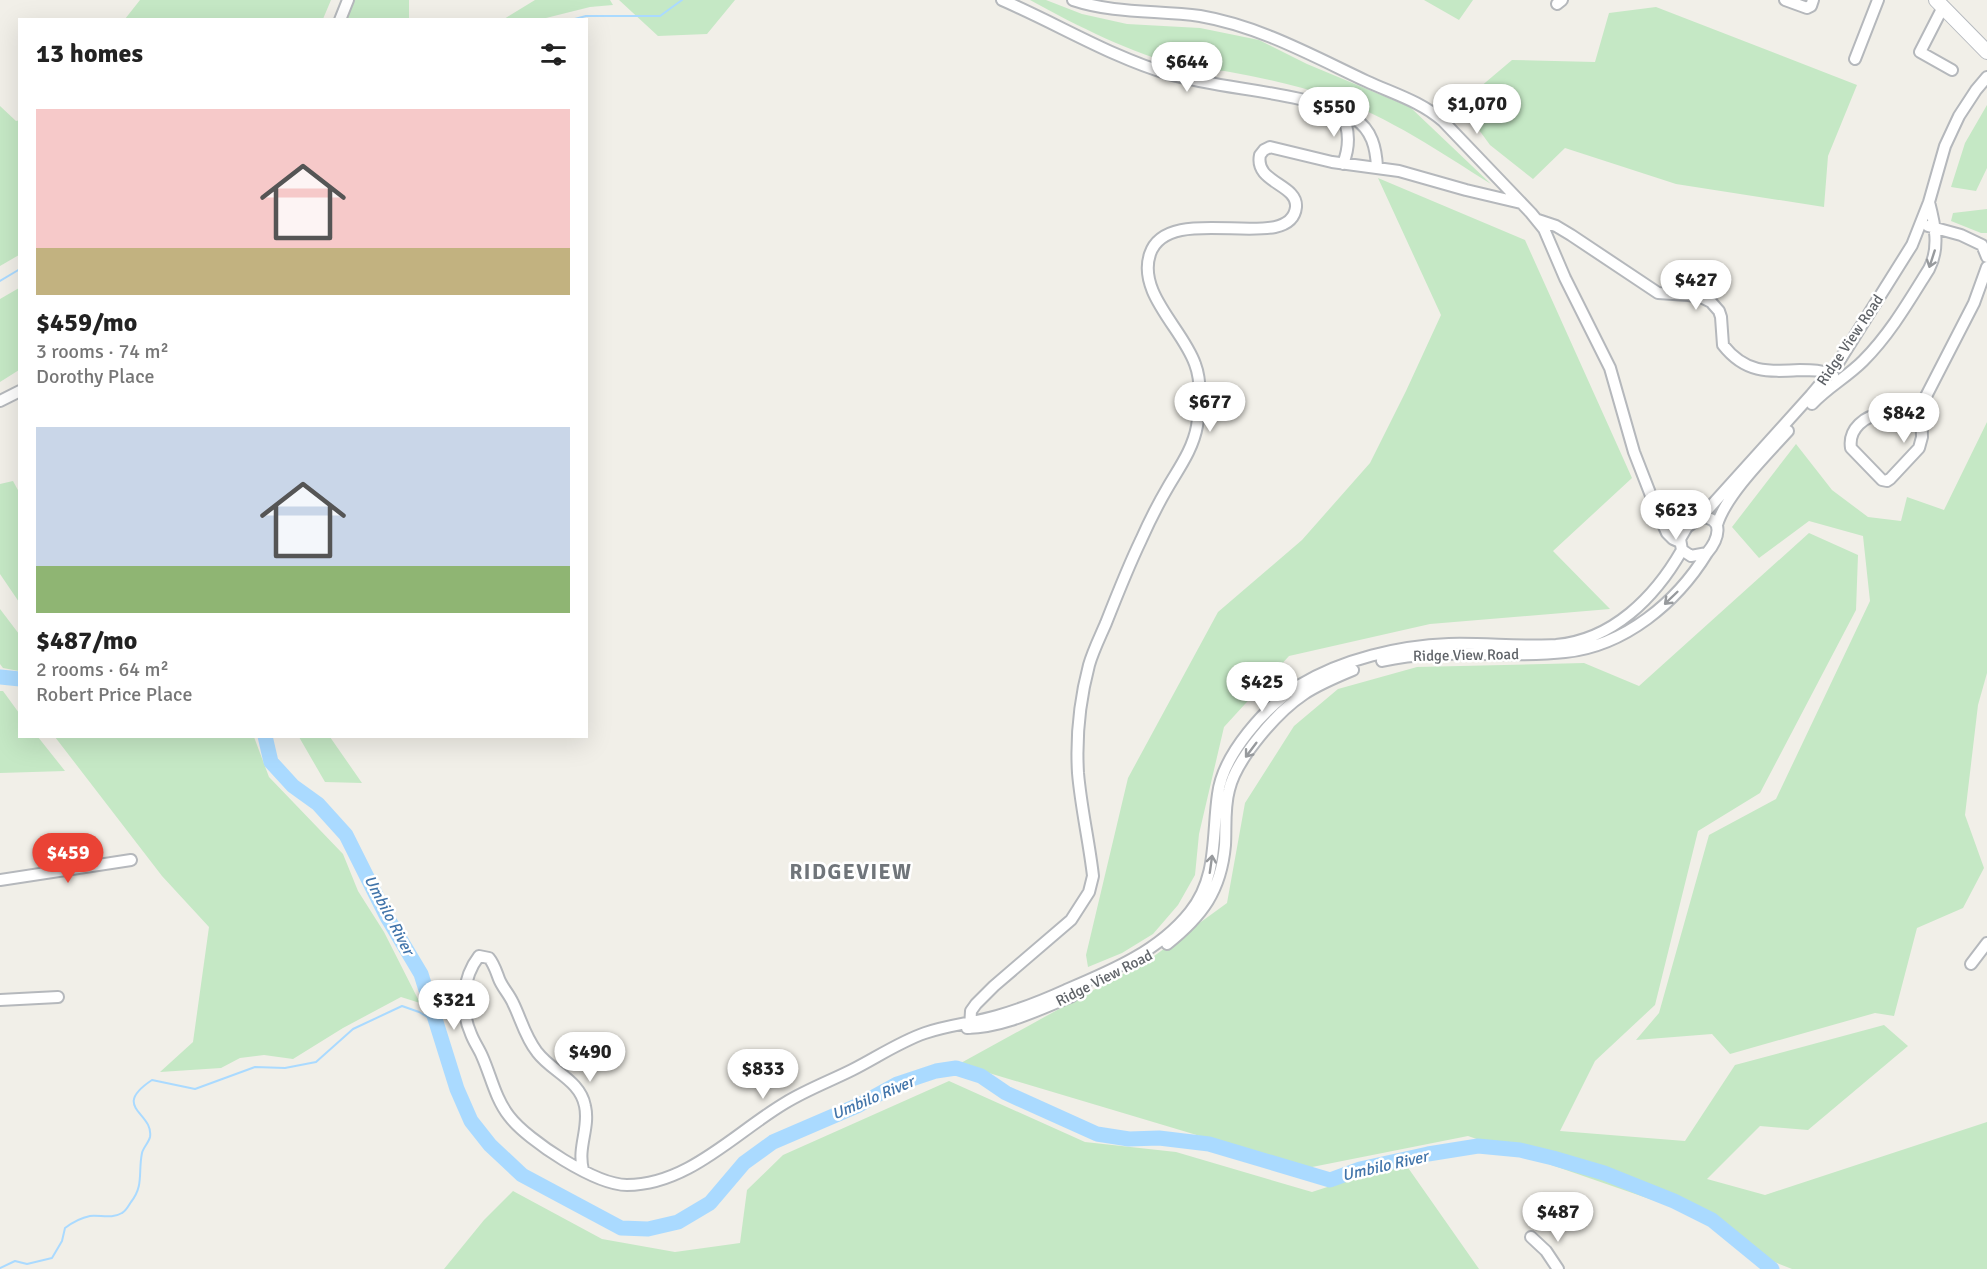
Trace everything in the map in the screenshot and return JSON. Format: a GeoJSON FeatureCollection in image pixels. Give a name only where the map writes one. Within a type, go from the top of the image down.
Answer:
{"type":"FeatureCollection","features":[{"type":"Feature","properties":{"kind":"street"},"geometry":{"type":"LineString","coordinates":[[341,18],[348,0]]}},
{"type":"Feature","properties":{"kind":"street"},"geometry":{"type":"LineString","coordinates":[[1002,0],[1038,15],[1070,33],[1167,73],[1193,80],[1272,92],[1340,111],[1358,120],[1372,138],[1377,167]]}},
{"type":"Feature","properties":{"kind":"street"},"geometry":{"type":"LineString","coordinates":[[1073,0],[1122,11],[1198,16],[1249,27],[1411,99],[1428,108],[1443,121],[1544,229],[1580,310],[1610,368],[1634,452],[1662,522],[1670,536],[1691,556],[1707,553]]}},
{"type":"Feature","properties":{"kind":"street"},"geometry":{"type":"LineString","coordinates":[[1785,0],[1807,8],[1814,0]]}},
{"type":"Feature","properties":{"kind":"street"},"geometry":{"type":"LineString","coordinates":[[1856,59],[1878,0]]}},
{"type":"Feature","properties":{"kind":"street"},"geometry":{"type":"LineString","coordinates":[[1952,70],[1920,52],[1940,4],[1987,52]]}},
{"type":"Feature","properties":{"kind":"street","name":"Ridge View Road"},"geometry":{"type":"LineString","coordinates":[[1499,649],[1555,645],[1587,639],[1608,630],[1631,614],[1654,591],[1673,567],[1681,546],[1682,534],[1838,363],[1912,245],[1929,202],[1945,146],[1959,116],[1987,77]]}},
{"type":"Feature","properties":{"kind":"street"},"geometry":{"type":"LineString","coordinates":[[1340,111],[1345,119],[1349,141],[1348,152],[1343,164]]}},
{"type":"Feature","properties":{"kind":"street"},"geometry":{"type":"LineString","coordinates":[[970,1025],[971,1011],[976,1004],[1071,920],[1089,892],[1093,876],[1078,770],[1080,718],[1089,663],[1142,537],[1192,442],[1197,428],[1199,409],[1196,366],[1186,342],[1153,293],[1147,271],[1156,241],[1174,231],[1264,229],[1288,221],[1294,213],[1296,200],[1292,194],[1264,173],[1259,160],[1264,150],[1270,147],[1343,164],[1400,171],[1521,203]]}},
{"type":"Feature","properties":{"kind":"street","name":"Ridge View Road"},"geometry":{"type":"LineString","coordinates":[[583,1170],[580,1153],[586,1116],[580,1093],[567,1078],[543,1061],[535,1050],[493,963],[489,958],[479,956],[467,976],[464,1001],[465,1018],[498,1099],[511,1118],[530,1136],[568,1162],[583,1170],[606,1182],[625,1185],[641,1184],[672,1176],[699,1161],[787,1101],[910,1039],[943,1029],[970,1025],[1041,1001],[1116,968],[1163,939],[1188,915],[1206,887],[1210,875],[1218,791],[1222,774],[1229,760],[1265,713],[1302,684],[1330,671],[1409,647],[1449,644],[1567,652],[1597,645],[1614,638],[1636,626],[1661,607],[1691,577],[1716,540],[1719,517],[1732,496],[1822,393],[1862,362],[1883,339],[1929,269],[1935,253],[1935,227],[1929,202]]}},
{"type":"Feature","properties":{"kind":"street"},"geometry":{"type":"LineString","coordinates":[[1538,220],[1556,226],[1571,235],[1658,293],[1688,295],[1711,302],[1722,317],[1722,345],[1739,361],[1752,368],[1765,371],[1813,370],[1829,373],[1840,380]]}},
{"type":"Feature","properties":{"kind":"street"},"geometry":{"type":"LineString","coordinates":[[1919,224],[1985,244],[1987,257]]}},
{"type":"Feature","properties":{"kind":"street"},"geometry":{"type":"LineString","coordinates":[[1921,406],[1922,437],[1919,447],[1890,479],[1882,480],[1851,448],[1855,428],[1867,419],[1883,414],[1907,417],[1921,406],[1974,303],[1987,267]]}},
{"type":"Feature","properties":{"kind":"street"},"geometry":{"type":"LineString","coordinates":[[0,401],[18,392]]}},
{"type":"Feature","properties":{"kind":"street"},"geometry":{"type":"LineString","coordinates":[[1662,522],[1667,526],[1677,527],[1697,519],[1712,519],[1717,525]]}},
{"type":"Feature","properties":{"kind":"street"},"geometry":{"type":"LineString","coordinates":[[0,880],[131,860]]}},
{"type":"Feature","properties":{"kind":"street"},"geometry":{"type":"LineString","coordinates":[[1971,964],[1987,943]]}},
{"type":"Feature","properties":{"kind":"street"},"geometry":{"type":"LineString","coordinates":[[0,1000],[58,997]]}},
{"type":"Feature","properties":{"kind":"street"},"geometry":{"type":"LineString","coordinates":[[1531,1237],[1546,1251],[1558,1269]]}},
{"type":"Feature","properties":{"kind":"green space"},"geometry":{"type":"Polygon","coordinates":[[[140,0],[331,0],[323,18],[126,18],[140,0]]]}},
{"type":"Feature","properties":{"kind":"green space"},"geometry":{"type":"Polygon","coordinates":[[[353,0],[409,0],[409,18],[346,18],[353,0]]]}},
{"type":"Feature","properties":{"kind":"green space"},"geometry":{"type":"Polygon","coordinates":[[[535,0],[610,0],[613,5],[590,7],[546,18],[506,18],[535,0]]]}},
{"type":"Feature","properties":{"kind":"green space"},"geometry":{"type":"Polygon","coordinates":[[[619,0],[735,0],[707,34],[658,36],[619,0]]]}},
{"type":"Feature","properties":{"kind":"green space"},"geometry":{"type":"Polygon","coordinates":[[[1030,0],[1046,0],[1082,14],[1127,24],[1200,28],[1259,40],[1307,64],[1410,107],[1491,184],[1414,136],[1353,105],[1320,93],[1256,77],[1190,68],[1165,61],[1106,38],[1030,0]]]}},
{"type":"Feature","properties":{"kind":"green space"},"geometry":{"type":"Polygon","coordinates":[[[1424,0],[1473,0],[1459,20],[1424,0]]]}},
{"type":"Feature","properties":{"kind":"green space"},"geometry":{"type":"Polygon","coordinates":[[[1656,7],[1857,85],[1828,156],[1824,207],[1676,184],[1565,148],[1533,179],[1490,145],[1460,104],[1512,60],[1595,62],[1609,13],[1656,7]]]}},
{"type":"Feature","properties":{"kind":"green space"},"geometry":{"type":"Polygon","coordinates":[[[1987,105],[1987,168],[1976,191],[1951,187],[1965,143],[1987,105]]]}},
{"type":"Feature","properties":{"kind":"green space"},"geometry":{"type":"Polygon","coordinates":[[[0,106],[18,120],[18,256],[0,266],[0,106]]]}},
{"type":"Feature","properties":{"kind":"green space"},"geometry":{"type":"Polygon","coordinates":[[[1378,178],[1525,240],[1632,478],[1553,551],[1610,609],[1430,624],[1289,656],[1224,727],[1199,834],[1195,875],[1178,905],[1153,934],[1122,953],[1088,967],[1086,955],[1128,778],[1218,612],[1302,540],[1370,463],[1441,315],[1378,178]]]}},
{"type":"Feature","properties":{"kind":"green space"},"geometry":{"type":"Polygon","coordinates":[[[1987,209],[1987,233],[1981,233],[1951,221],[1953,213],[1987,209]]]}},
{"type":"Feature","properties":{"kind":"green space"},"geometry":{"type":"Polygon","coordinates":[[[18,289],[18,371],[0,382],[0,299],[18,289]]]}},
{"type":"Feature","properties":{"kind":"green space"},"geometry":{"type":"Polygon","coordinates":[[[1987,422],[1987,673],[1978,705],[1965,815],[1984,868],[1963,908],[1917,928],[1894,1016],[1875,1013],[1730,1054],[1712,1034],[1636,1040],[1659,1013],[1709,835],[1776,799],[1870,601],[1863,536],[1809,521],[1759,558],[1732,527],[1796,444],[1832,490],[1868,517],[1901,521],[1907,497],[1944,510],[1987,422]]]}},
{"type":"Feature","properties":{"kind":"green space"},"geometry":{"type":"Polygon","coordinates":[[[13,481],[18,490],[18,601],[0,574],[0,484],[13,481]]]}},
{"type":"Feature","properties":{"kind":"green space"},"geometry":{"type":"Polygon","coordinates":[[[1809,533],[1858,555],[1856,610],[1760,793],[1698,831],[1655,1005],[1595,1061],[1560,1131],[1685,1141],[1735,1065],[1884,1025],[1908,1046],[1808,1130],[1760,1126],[1707,1179],[1765,1195],[1987,1122],[1987,1269],[1792,1269],[1762,1257],[1693,1214],[1468,1136],[1307,1168],[959,1064],[1150,959],[1227,903],[1245,803],[1294,726],[1338,689],[1417,667],[1584,663],[1639,686],[1809,533]]]}},
{"type":"Feature","properties":{"kind":"green space"},"geometry":{"type":"Polygon","coordinates":[[[0,609],[18,633],[18,671],[3,668],[0,664],[0,609]]]}},
{"type":"Feature","properties":{"kind":"green space"},"geometry":{"type":"Polygon","coordinates":[[[0,691],[3,691],[18,712],[18,738],[39,738],[65,771],[0,773],[0,691]]]}},
{"type":"Feature","properties":{"kind":"green space"},"geometry":{"type":"Polygon","coordinates":[[[56,738],[254,738],[269,777],[343,854],[358,891],[384,932],[420,1003],[401,997],[343,1028],[293,1059],[264,1055],[240,1058],[221,1068],[160,1072],[193,1042],[209,927],[162,876],[56,738]]]}},
{"type":"Feature","properties":{"kind":"green space"},"geometry":{"type":"Polygon","coordinates":[[[300,738],[331,738],[362,783],[325,782],[300,738]]]}},
{"type":"Feature","properties":{"kind":"green space"},"geometry":{"type":"Polygon","coordinates":[[[949,1081],[1085,1142],[1176,1152],[1312,1192],[1404,1162],[1479,1269],[444,1269],[484,1220],[513,1191],[602,1239],[675,1252],[740,1243],[747,1190],[783,1155],[949,1081]]]}},
{"type":"Feature","properties":{"kind":"waterway"},"geometry":{"type":"LineString","coordinates":[[578,18],[586,16],[660,16],[682,0]]}},
{"type":"Feature","properties":{"kind":"waterway"},"geometry":{"type":"LineString","coordinates":[[0,281],[18,270]]}},
{"type":"Feature","properties":{"kind":"waterway","name":"Umbilo River"},"geometry":{"type":"LineString","coordinates":[[0,677],[18,679]]}},
{"type":"Feature","properties":{"kind":"waterway","name":"Umbilo River"},"geometry":{"type":"LineString","coordinates":[[265,738],[271,762],[293,786],[318,804],[346,835],[387,917],[421,974],[457,1089],[471,1121],[490,1145],[522,1175],[621,1228],[648,1229],[678,1222],[710,1203],[744,1163],[773,1142],[859,1105],[897,1084],[936,1071],[956,1068],[981,1076],[1006,1093],[1097,1134],[1129,1139],[1159,1138],[1209,1144],[1330,1180],[1360,1169],[1478,1146],[1520,1150],[1553,1158],[1604,1173],[1674,1201],[1712,1220],[1772,1269]]}},
{"type":"Feature","properties":{"kind":"waterway"},"geometry":{"type":"LineString","coordinates":[[0,1268],[15,1261],[27,1264],[52,1258],[62,1241],[65,1228],[71,1224],[90,1216],[114,1216],[126,1209],[138,1190],[142,1153],[150,1137],[150,1129],[134,1104],[135,1097],[140,1089],[152,1080],[195,1089],[255,1067],[285,1068],[316,1062],[353,1029],[402,1006],[419,1012],[436,1022]]}},
{"type":"Feature","properties":{"kind":"district","name":"RIDGEVIEW"},"geometry":{"type":"Point","coordinates":[851,872]}}]}
